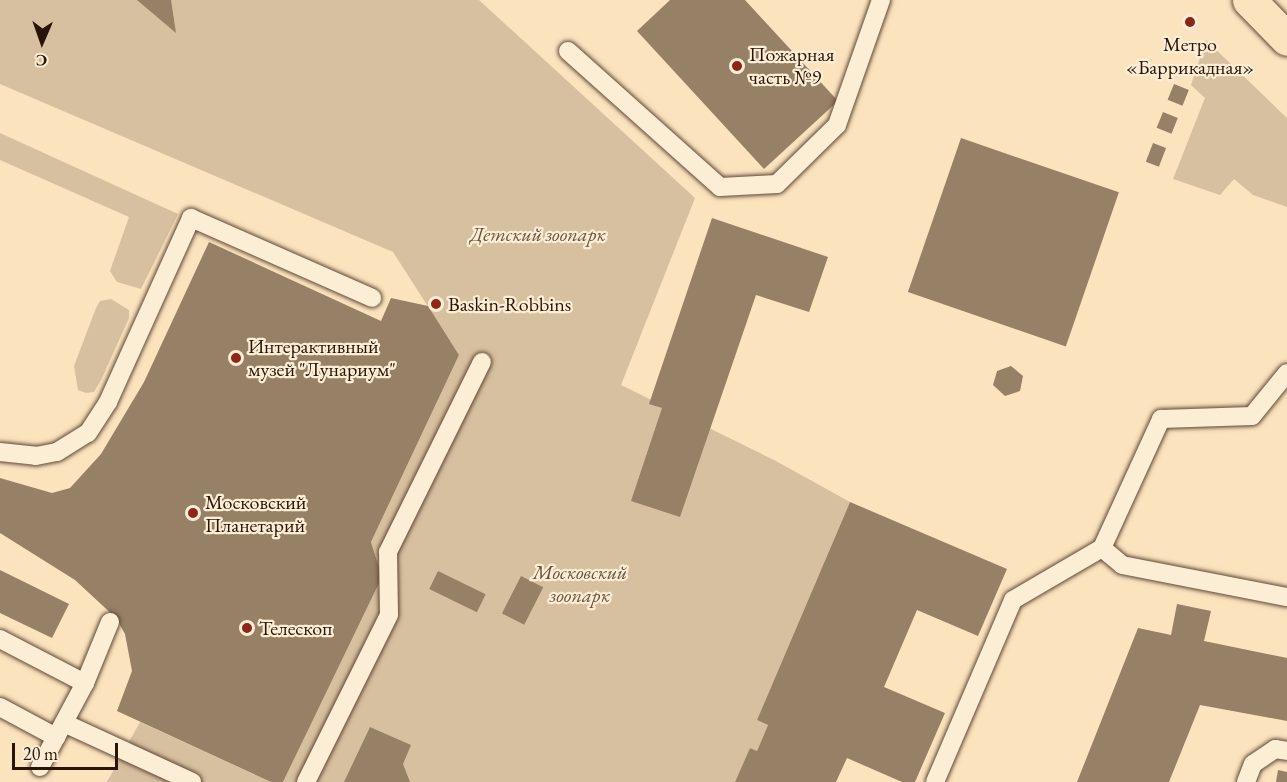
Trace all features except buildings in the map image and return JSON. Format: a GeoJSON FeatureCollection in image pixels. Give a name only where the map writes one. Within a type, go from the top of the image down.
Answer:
{"type":"FeatureCollection","features":[{"type":"Feature","properties":{"kind":"main road"},"geometry":{"type":"LineString","coordinates":[[1249,0],[1287,39]]}},
{"type":"Feature","properties":{"kind":"lane"},"geometry":{"type":"LineString","coordinates":[[568,51],[720,187],[777,184],[837,125],[881,0]]}},
{"type":"Feature","properties":{"kind":"lane"},"geometry":{"type":"LineString","coordinates":[[0,452],[36,456],[57,452],[88,433],[108,402],[191,218],[372,298]]}},
{"type":"Feature","properties":{"kind":"lane"},"geometry":{"type":"LineString","coordinates":[[306,782],[389,615],[387,552],[482,362]]}},
{"type":"Feature","properties":{"kind":"lane"},"geometry":{"type":"LineString","coordinates":[[935,782],[1013,600],[1102,548],[1161,419],[1252,416],[1287,373]]}},
{"type":"Feature","properties":{"kind":"lane"},"geometry":{"type":"LineString","coordinates":[[1102,548],[1122,565],[1287,597]]}},
{"type":"Feature","properties":{"kind":"lane"},"geometry":{"type":"LineString","coordinates":[[40,767],[85,683],[110,621]]}},
{"type":"Feature","properties":{"kind":"lane"},"geometry":{"type":"LineString","coordinates":[[0,640],[85,683]]}},
{"type":"Feature","properties":{"kind":"lane"},"geometry":{"type":"LineString","coordinates":[[0,707],[192,782]]}},
{"type":"Feature","properties":{"kind":"lane"},"geometry":{"type":"LineString","coordinates":[[1246,782],[1253,764],[1275,749],[1287,751]]}},
{"type":"Feature","properties":{"kind":"green space","name":"Детский зоопарк"},"geometry":{"type":"Polygon","coordinates":[[[0,0],[479,0],[695,198],[621,385],[776,461],[850,502],[757,720],[768,725],[757,751],[750,748],[735,782],[283,782],[382,577],[371,542],[459,355],[393,252],[0,84],[0,0]]]}},
{"type":"Feature","properties":{"kind":"green space"},"geometry":{"type":"Polygon","coordinates":[[[1206,40],[1287,118],[1287,207],[1253,195],[1234,179],[1220,195],[1173,179],[1205,98],[1191,85],[1206,40]]]}},
{"type":"Feature","properties":{"kind":"green space"},"geometry":{"type":"Polygon","coordinates":[[[0,133],[178,214],[141,289],[117,282],[110,271],[129,217],[0,160],[0,133]]]}},
{"type":"Feature","properties":{"kind":"green space"},"geometry":{"type":"Polygon","coordinates":[[[111,299],[129,310],[129,318],[101,380],[94,392],[86,393],[78,390],[74,366],[96,308],[100,301],[111,299]]]}},
{"type":"Feature","properties":{"kind":"green space"},"geometry":{"type":"Polygon","coordinates":[[[140,722],[271,782],[107,782],[140,722]]]}},
{"type":"Feature","properties":{"kind":"place","name":"Метро «Баррикадная»"},"geometry":{"type":"Point","coordinates":[1190,22]}},
{"type":"Feature","properties":{"kind":"place","name":"Пожарная часть №9"},"geometry":{"type":"Point","coordinates":[737,66]}},
{"type":"Feature","properties":{"kind":"place","name":"Baskin-Robbins"},"geometry":{"type":"Point","coordinates":[436,304]}},
{"type":"Feature","properties":{"kind":"place","name":"Интерактивный музей \"Лунариум\""},"geometry":{"type":"Point","coordinates":[236,358]}},
{"type":"Feature","properties":{"kind":"place","name":"Московский Планетарий"},"geometry":{"type":"Point","coordinates":[193,513]}},
{"type":"Feature","properties":{"kind":"place","name":"Телескоп"},"geometry":{"type":"Point","coordinates":[247,628]}},
{"type":"Feature","properties":{"kind":"park label","name":"Московский зоопарк"},"geometry":{"type":"Point","coordinates":[580,584]}}]}
